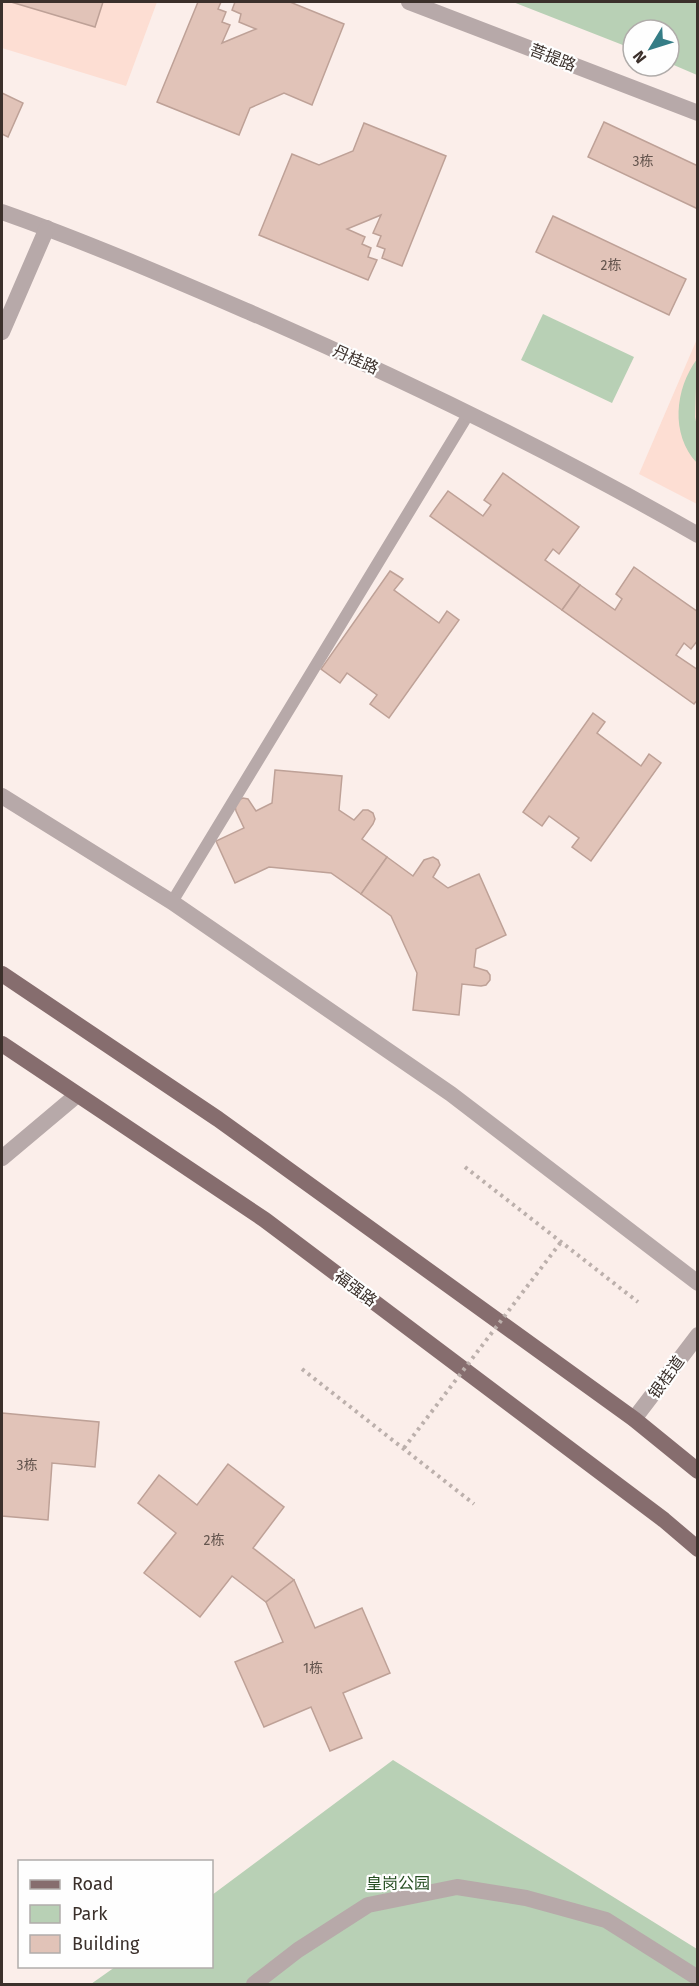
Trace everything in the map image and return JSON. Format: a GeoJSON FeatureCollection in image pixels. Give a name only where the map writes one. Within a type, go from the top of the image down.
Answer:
{"type":"FeatureCollection","features":[{"type":"Feature","properties":{"kind":"main road"},"geometry":{"type":"LineString","coordinates":[[2,974],[218,1119],[634,1419],[698,1471]]}},
{"type":"Feature","properties":{"kind":"main road","name":"福强路"},"geometry":{"type":"LineString","coordinates":[[2,1044],[265,1220],[636,1499],[698,1550]]}},
{"type":"Feature","properties":{"kind":"street","name":"菩提路"},"geometry":{"type":"LineString","coordinates":[[409,2],[698,114]]}},
{"type":"Feature","properties":{"kind":"street","name":"丹桂路"},"geometry":{"type":"LineString","coordinates":[[2,212],[177,281],[469,412],[698,535]]}},
{"type":"Feature","properties":{"kind":"street"},"geometry":{"type":"LineString","coordinates":[[2,332],[47,228]]}},
{"type":"Feature","properties":{"kind":"street"},"geometry":{"type":"LineString","coordinates":[[2,796],[172,902],[451,1094],[698,1283]]}},
{"type":"Feature","properties":{"kind":"street"},"geometry":{"type":"LineString","coordinates":[[2,1158],[77,1095]]}},
{"type":"Feature","properties":{"kind":"street","name":"银桂道"},"geometry":{"type":"LineString","coordinates":[[634,1419],[698,1335]]}},
{"type":"Feature","properties":{"kind":"street"},"geometry":{"type":"LineString","coordinates":[[254,1984],[298,1950],[368,1905],[457,1887],[526,1898],[606,1920],[698,1978]]}},
{"type":"Feature","properties":{"kind":"lane"},"geometry":{"type":"LineString","coordinates":[[172,902],[469,412]]}},
{"type":"Feature","properties":{"kind":"path"},"geometry":{"type":"LineString","coordinates":[[465,1167],[638,1302]]}},
{"type":"Feature","properties":{"kind":"path"},"geometry":{"type":"LineString","coordinates":[[404,1448],[561,1242]]}},
{"type":"Feature","properties":{"kind":"path"},"geometry":{"type":"LineString","coordinates":[[302,1369],[474,1504]]}},
{"type":"Feature","properties":{"kind":"shaded area"},"geometry":{"type":"Polygon","coordinates":[[[2,2],[157,2],[126,86],[2,48],[2,2]]]}},
{"type":"Feature","properties":{"kind":"shaded area"},"geometry":{"type":"Polygon","coordinates":[[[697,339],[697,504],[639,474],[697,339]]]}},
{"type":"Feature","properties":{"kind":"green space"},"geometry":{"type":"Polygon","coordinates":[[[513,2],[697,2],[697,75],[681,68],[681,18],[621,18],[621,44],[513,2]]]}},
{"type":"Feature","properties":{"kind":"green space"},"geometry":{"type":"Polygon","coordinates":[[[543,314],[634,357],[612,403],[521,360],[543,314]]]}},
{"type":"Feature","properties":{"kind":"green space"},"geometry":{"type":"Polygon","coordinates":[[[697,359],[695,417],[697,463],[683,439],[679,425],[679,411],[684,384],[697,359]]]}},
{"type":"Feature","properties":{"kind":"green space","name":"皇岗公园"},"geometry":{"type":"Polygon","coordinates":[[[393,1760],[697,1949],[697,1984],[91,1984],[114,1968],[213,1968],[213,1894],[393,1760]]]}},
{"type":"Feature","properties":{"kind":"building"},"geometry":{"type":"Polygon","coordinates":[[[11,2],[103,2],[95,27],[11,2]]]}},
{"type":"Feature","properties":{"kind":"building"},"geometry":{"type":"Polygon","coordinates":[[[198,2],[221,2],[218,9],[226,12],[222,22],[230,25],[222,43],[256,29],[239,22],[241,14],[232,10],[235,2],[290,2],[344,24],[312,105],[284,93],[250,108],[239,135],[157,102],[198,2]]]}},
{"type":"Feature","properties":{"kind":"building"},"geometry":{"type":"Polygon","coordinates":[[[2,93],[23,103],[8,137],[2,134],[2,93]]]}},
{"type":"Feature","properties":{"kind":"building"},"geometry":{"type":"Polygon","coordinates":[[[604,122],[698,166],[698,209],[588,157],[604,122]]]}},
{"type":"Feature","properties":{"kind":"building"},"geometry":{"type":"Polygon","coordinates":[[[364,123],[446,156],[402,266],[382,258],[385,249],[377,246],[381,236],[373,233],[381,215],[347,229],[365,237],[362,244],[371,248],[368,257],[377,260],[368,280],[259,235],[292,154],[319,165],[353,151],[364,123]]]}},
{"type":"Feature","properties":{"kind":"building"},"geometry":{"type":"Polygon","coordinates":[[[553,216],[686,279],[669,315],[536,252],[553,216]]]}},
{"type":"Feature","properties":{"kind":"building"},"geometry":{"type":"Polygon","coordinates":[[[503,473],[579,527],[559,554],[553,549],[545,560],[580,585],[562,610],[430,516],[448,491],[483,516],[491,505],[484,500],[503,473]]]}},
{"type":"Feature","properties":{"kind":"building"},"geometry":{"type":"Polygon","coordinates":[[[634,567],[698,612],[698,640],[691,649],[684,643],[676,655],[698,670],[698,699],[694,704],[562,610],[580,585],[615,610],[622,599],[616,594],[634,567]]]}},
{"type":"Feature","properties":{"kind":"building"},"geometry":{"type":"Polygon","coordinates":[[[390,571],[403,579],[394,590],[439,623],[447,611],[459,620],[389,718],[370,704],[377,695],[347,673],[340,683],[321,669],[390,571]]]}},
{"type":"Feature","properties":{"kind":"building"},"geometry":{"type":"Polygon","coordinates":[[[593,713],[605,722],[597,733],[641,766],[649,754],[661,763],[591,861],[572,847],[579,838],[549,816],[542,826],[523,812],[593,713]]]}},
{"type":"Feature","properties":{"kind":"building"},"geometry":{"type":"Polygon","coordinates":[[[275,770],[342,776],[339,810],[354,820],[363,810],[373,813],[375,819],[373,824],[362,839],[387,857],[361,894],[331,873],[269,867],[235,883],[216,841],[244,828],[236,811],[235,805],[238,800],[248,799],[256,811],[272,803],[275,770]]]}},
{"type":"Feature","properties":{"kind":"building"},"geometry":{"type":"Polygon","coordinates":[[[387,857],[413,876],[424,860],[433,857],[440,865],[433,877],[448,888],[479,874],[506,935],[476,949],[474,967],[487,971],[490,980],[486,985],[481,986],[462,984],[459,1015],[413,1010],[417,973],[391,916],[361,894],[387,857]]]}},
{"type":"Feature","properties":{"kind":"building"},"geometry":{"type":"Polygon","coordinates":[[[2,1413],[99,1422],[95,1467],[52,1463],[48,1520],[2,1516],[2,1413]]]}},
{"type":"Feature","properties":{"kind":"building"},"geometry":{"type":"Polygon","coordinates":[[[228,1464],[284,1507],[253,1548],[294,1580],[266,1602],[232,1576],[200,1617],[144,1573],[176,1533],[138,1503],[159,1475],[197,1505],[228,1464]]]}},
{"type":"Feature","properties":{"kind":"building"},"geometry":{"type":"Polygon","coordinates":[[[294,1580],[315,1628],[362,1608],[390,1673],[343,1693],[362,1738],[330,1751],[311,1707],[264,1727],[235,1662],[283,1642],[266,1602],[294,1580]]]}}]}
